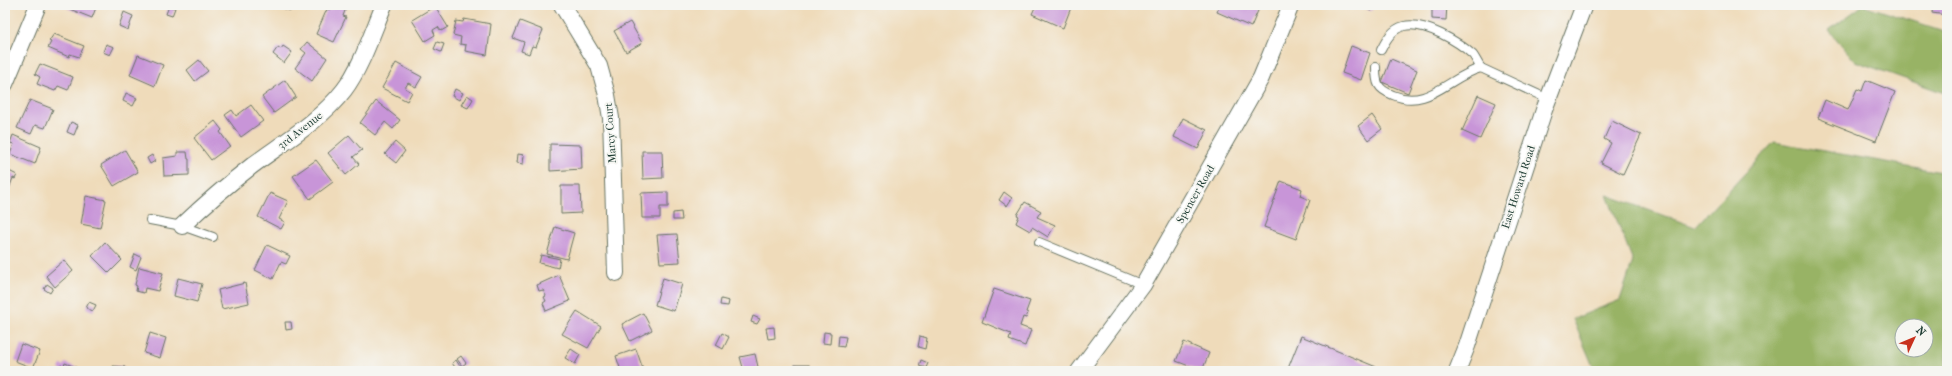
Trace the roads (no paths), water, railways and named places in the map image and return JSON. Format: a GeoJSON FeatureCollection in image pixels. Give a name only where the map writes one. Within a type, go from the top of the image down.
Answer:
{"type":"FeatureCollection","features":[{"type":"Feature","properties":{"kind":"street"},"geometry":{"type":"LineString","coordinates":[[5,84],[38,5]]}},
{"type":"Feature","properties":{"kind":"street","name":"3rd Avenue"},"geometry":{"type":"LineString","coordinates":[[182,226],[216,192],[306,127],[330,106],[345,89],[363,56],[384,5]]}},
{"type":"Feature","properties":{"kind":"street","name":"Marcy Court"},"geometry":{"type":"LineString","coordinates":[[562,5],[599,66],[607,95],[611,118],[616,273]]}},
{"type":"Feature","properties":{"kind":"street","name":"Spencer Road"},"geometry":{"type":"LineString","coordinates":[[1079,371],[1142,286],[1261,78],[1291,5]]}},
{"type":"Feature","properties":{"kind":"street","name":"East Howard Road"},"geometry":{"type":"LineString","coordinates":[[1457,371],[1467,346],[1548,99],[1584,5]]}},
{"type":"Feature","properties":{"kind":"lane"},"geometry":{"type":"LineString","coordinates":[[1381,50],[1388,36],[1403,26],[1423,27],[1459,44],[1474,57],[1480,68],[1548,99]]}},
{"type":"Feature","properties":{"kind":"lane"},"geometry":{"type":"LineString","coordinates":[[1376,66],[1376,81],[1383,92],[1400,98],[1416,100],[1432,94],[1463,74],[1480,68]]}},
{"type":"Feature","properties":{"kind":"lane"},"geometry":{"type":"LineString","coordinates":[[150,220],[182,226],[213,237]]}},
{"type":"Feature","properties":{"kind":"lane"},"geometry":{"type":"LineString","coordinates":[[1039,242],[1142,286]]}}]}
